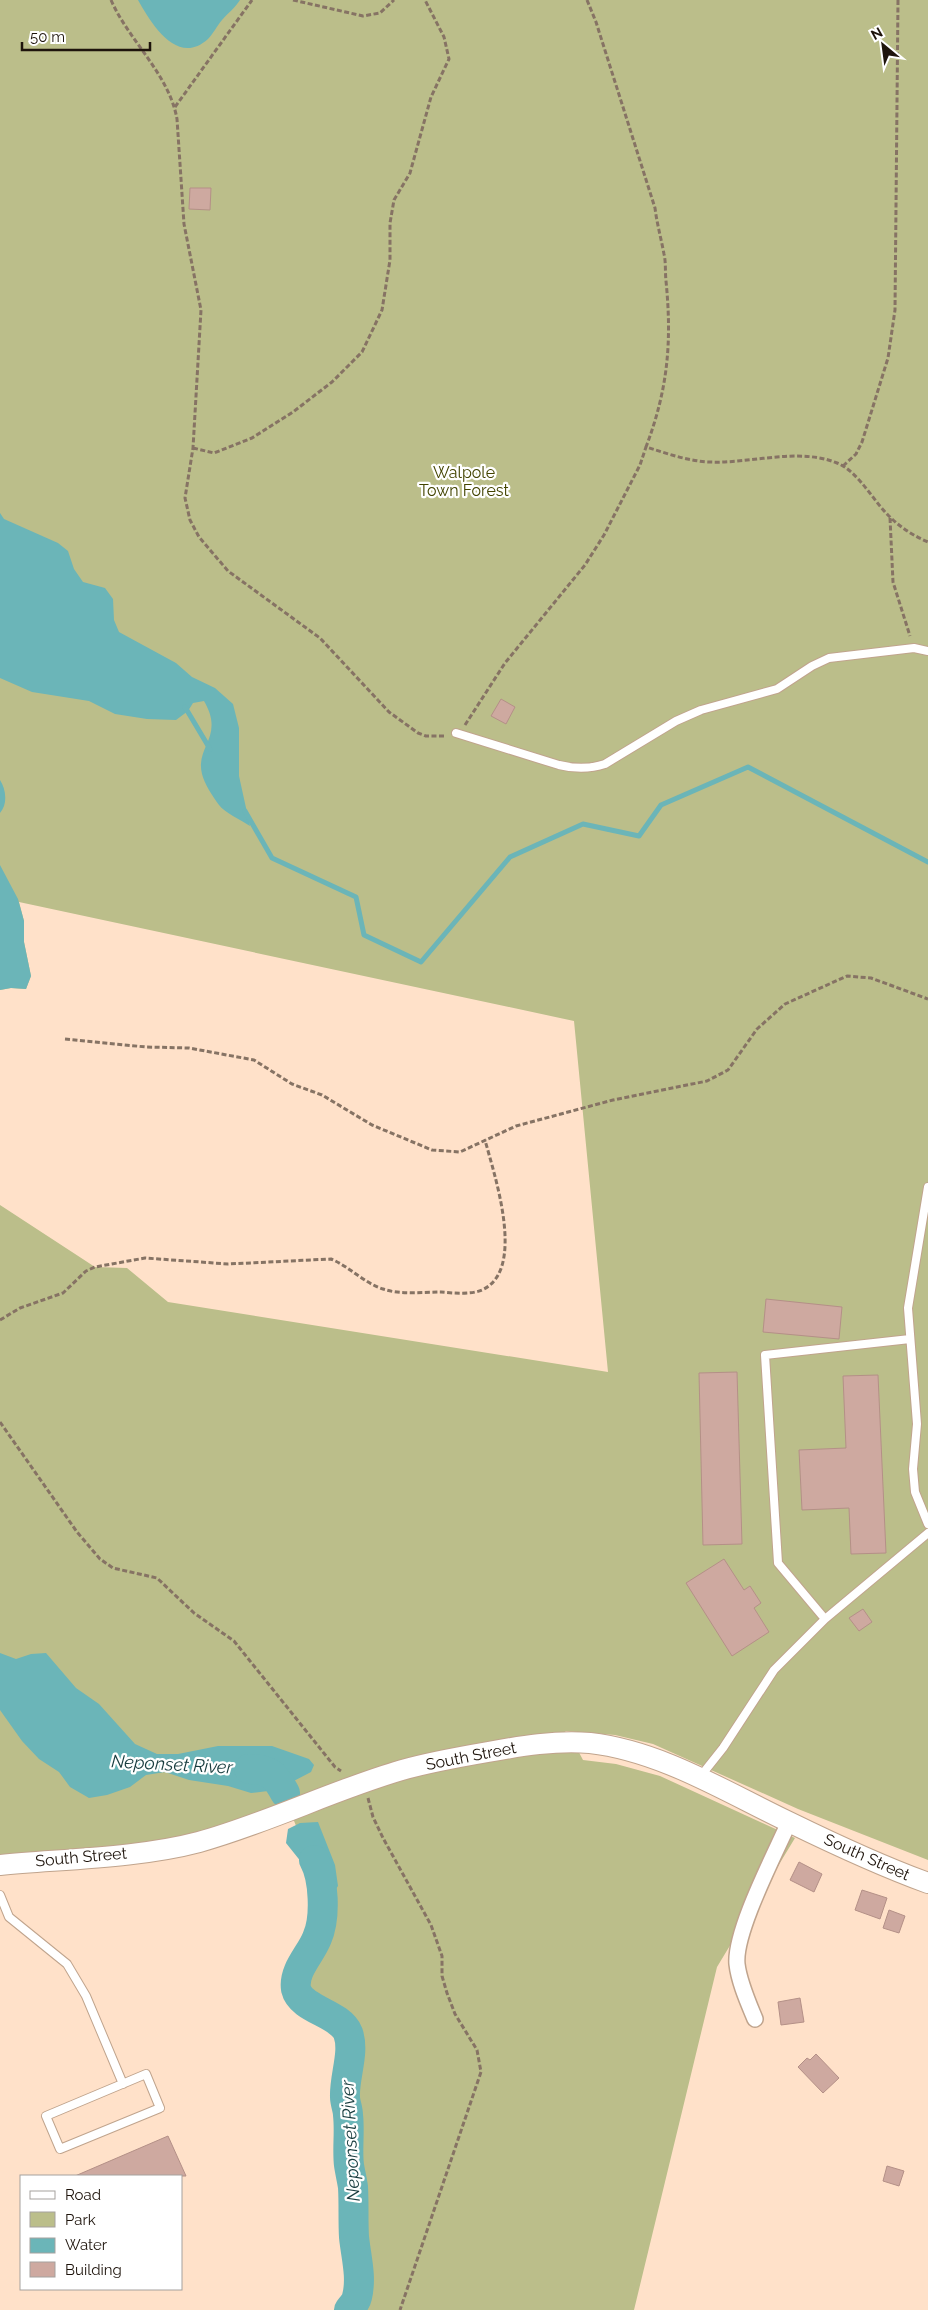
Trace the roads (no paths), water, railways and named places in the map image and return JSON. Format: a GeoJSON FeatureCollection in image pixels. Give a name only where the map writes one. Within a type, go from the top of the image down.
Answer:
{"type":"FeatureCollection","features":[{"type":"Feature","properties":{"kind":"street","name":"South Street"},"geometry":{"type":"LineString","coordinates":[[0,1865],[165,1849],[196,1842],[254,1824],[402,1770],[475,1754],[544,1744],[591,1743],[645,1757],[700,1776],[789,1822],[903,1874],[928,1882]]}},
{"type":"Feature","properties":{"kind":"street"},"geometry":{"type":"LineString","coordinates":[[755,2019],[741,1981],[737,1964],[738,1947],[744,1925],[789,1822]]}},
{"type":"Feature","properties":{"kind":"lane"},"geometry":{"type":"LineString","coordinates":[[456,733],[552,764],[573,768],[592,768],[605,764],[684,717],[701,710],[777,689],[812,666],[829,658],[914,648],[928,650]]}},
{"type":"Feature","properties":{"kind":"lane"},"geometry":{"type":"LineString","coordinates":[[928,1187],[908,1308],[917,1424],[913,1469],[915,1492],[928,1524]]}},
{"type":"Feature","properties":{"kind":"lane"},"geometry":{"type":"LineString","coordinates":[[825,1619],[778,1563],[765,1355],[910,1339]]}},
{"type":"Feature","properties":{"kind":"lane"},"geometry":{"type":"LineString","coordinates":[[700,1776],[723,1748],[774,1670],[825,1619],[928,1533]]}},
{"type":"Feature","properties":{"kind":"lane"},"geometry":{"type":"LineString","coordinates":[[0,1895],[9,1917],[67,1964],[86,1996],[124,2084]]}},
{"type":"Feature","properties":{"kind":"lane"},"geometry":{"type":"LineString","coordinates":[[146,2074],[160,2108],[60,2149],[46,2116],[124,2084],[146,2074]]}},
{"type":"Feature","properties":{"kind":"water"},"geometry":{"type":"Polygon","coordinates":[[[138,0],[240,0],[208,39],[197,46],[186,48],[166,39],[150,20],[138,0]]]}},
{"type":"Feature","properties":{"kind":"water"},"geometry":{"type":"Polygon","coordinates":[[[0,513],[4,519],[58,543],[68,551],[74,569],[83,582],[105,588],[113,599],[114,620],[119,632],[176,663],[192,677],[215,688],[233,704],[239,728],[239,776],[250,826],[229,814],[219,805],[203,778],[202,756],[211,733],[212,724],[210,713],[204,701],[193,703],[188,711],[176,720],[147,719],[115,714],[89,701],[32,692],[0,678],[0,513]]]}},
{"type":"Feature","properties":{"kind":"water"},"geometry":{"type":"Polygon","coordinates":[[[0,780],[5,796],[3,809],[0,813],[0,780]]]}},
{"type":"Feature","properties":{"kind":"water"},"geometry":{"type":"Polygon","coordinates":[[[0,865],[18,899],[24,921],[24,942],[31,976],[26,989],[11,988],[0,990],[0,865]]]}},
{"type":"Feature","properties":{"kind":"water"},"geometry":{"type":"Polygon","coordinates":[[[0,1653],[16,1659],[31,1654],[46,1653],[76,1688],[99,1704],[135,1744],[157,1754],[178,1754],[218,1746],[272,1746],[309,1759],[314,1765],[311,1772],[288,1784],[268,1791],[251,1793],[228,1786],[189,1780],[165,1772],[146,1775],[130,1787],[107,1795],[89,1798],[70,1787],[59,1772],[39,1759],[22,1741],[0,1710],[0,1653]]]}},
{"type":"Feature","properties":{"kind":"water"},"geometry":{"type":"Polygon","coordinates":[[[318,1822],[335,1865],[338,1886],[330,1897],[314,1900],[308,1888],[306,1868],[286,1843],[288,1829],[300,1823],[318,1822]]]}},
{"type":"Feature","properties":{"kind":"waterway"},"geometry":{"type":"LineString","coordinates":[[185,707],[210,749]]}},
{"type":"Feature","properties":{"kind":"waterway"},"geometry":{"type":"LineString","coordinates":[[245,811],[272,858],[356,897],[364,935],[421,962],[510,857],[583,824],[639,836],[661,805],[748,767],[928,862]]}},
{"type":"Feature","properties":{"kind":"waterway","name":"Neponset River"},"geometry":{"type":"LineString","coordinates":[[249,1769],[262,1770],[271,1774],[285,1793]]}},
{"type":"Feature","properties":{"kind":"waterway","name":"Neponset River"},"geometry":{"type":"LineString","coordinates":[[314,1860],[322,1887],[322,1920],[317,1938],[297,1975],[296,1989],[299,1996],[305,2002],[344,2026],[350,2040],[345,2097],[349,2121],[348,2159],[353,2187],[354,2237],[359,2282],[356,2299],[349,2310]]}},
{"type":"Feature","properties":{"kind":"park label","name":"Walpole Town Forest"},"geometry":{"type":"Point","coordinates":[464,481]}}]}
